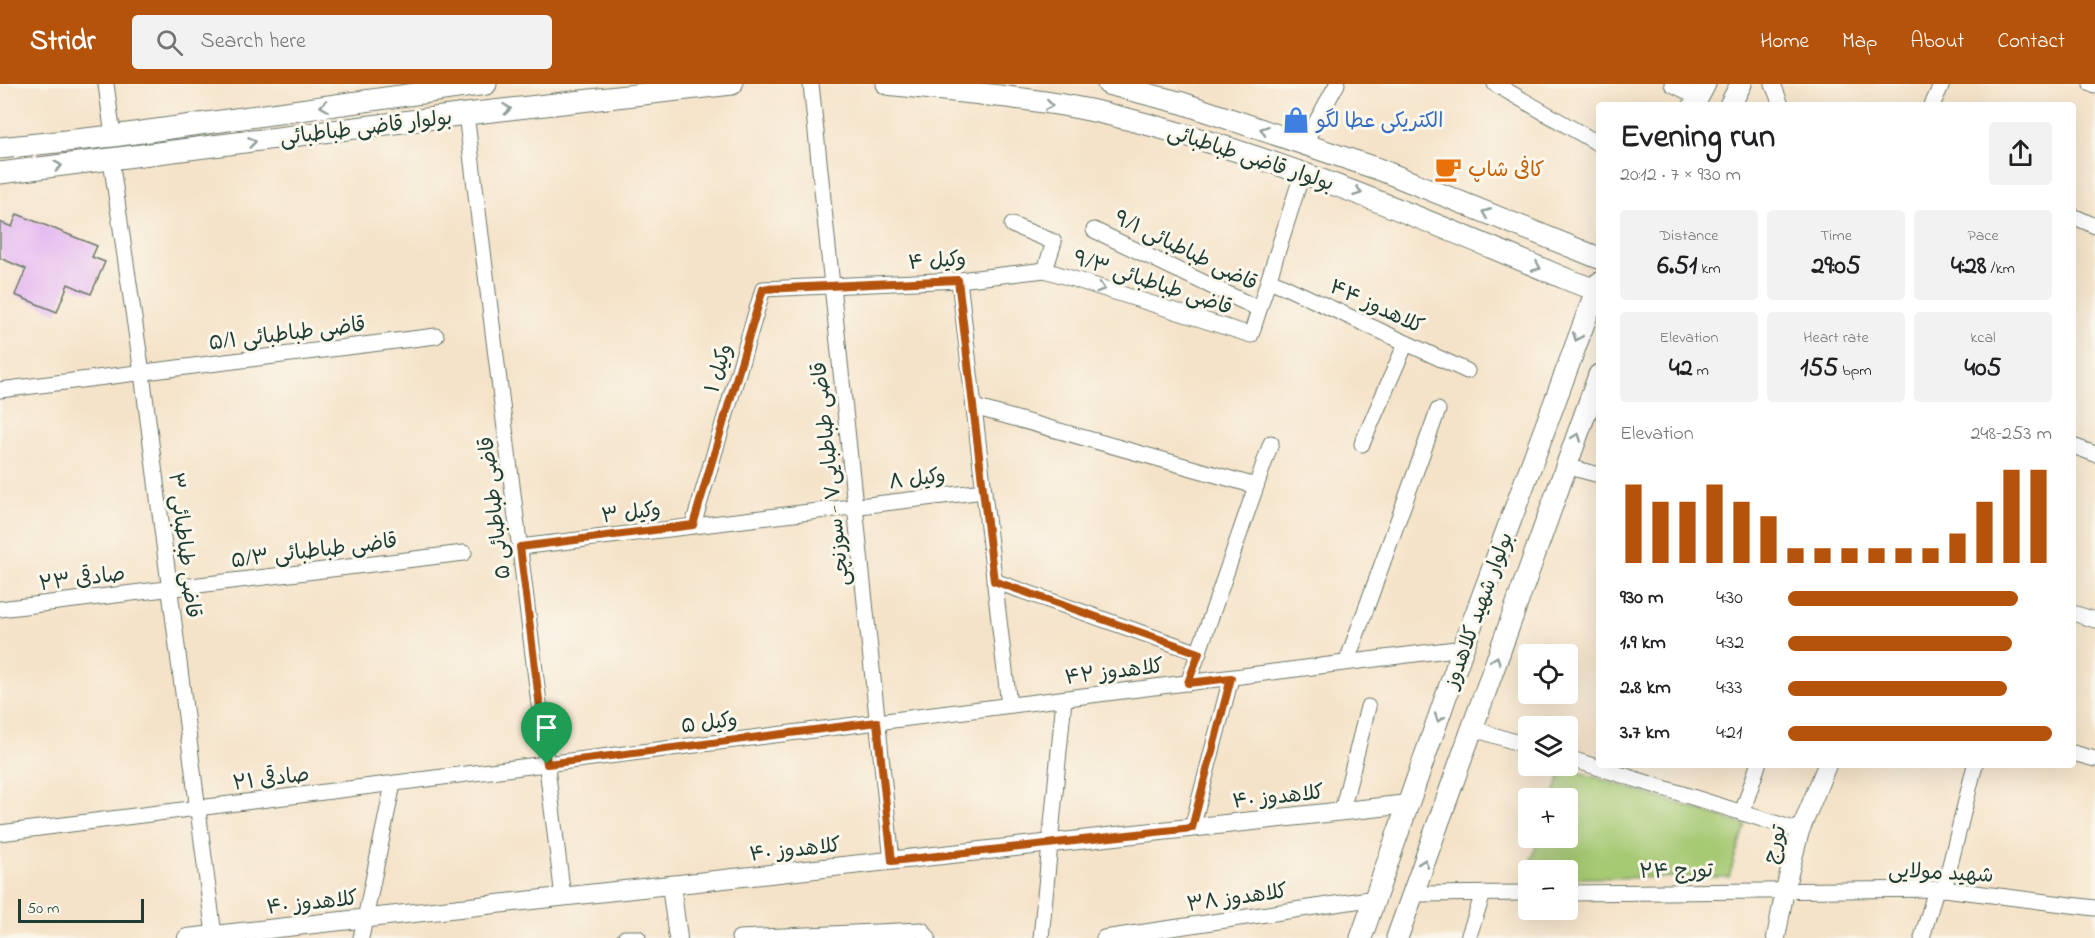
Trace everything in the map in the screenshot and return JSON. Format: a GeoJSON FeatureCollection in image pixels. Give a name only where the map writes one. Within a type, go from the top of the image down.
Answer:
{"type":"FeatureCollection","features":[{"type":"Feature","properties":{"kind":"main road","name":"بولوار قاضی طباطبائی"},"geometry":{"type":"LineString","coordinates":[[0,148],[112,136],[462,85],[486,84]]}},
{"type":"Feature","properties":{"kind":"main road","name":"بولوار قاضی طباطبائی"},"geometry":{"type":"LineString","coordinates":[[0,173],[466,114],[732,84]]}},
{"type":"Feature","properties":{"kind":"main road","name":"بولوار قاضی طباطبائی"},"geometry":{"type":"LineString","coordinates":[[887,84],[1109,114],[1303,171],[1596,288]]}},
{"type":"Feature","properties":{"kind":"main road"},"geometry":{"type":"LineString","coordinates":[[1732,102],[1741,84]]}},
{"type":"Feature","properties":{"kind":"main road","name":"بولوار قاضی طباطبائی"},"geometry":{"type":"LineString","coordinates":[[1116,85],[1182,103],[1380,170],[1596,257]]}},
{"type":"Feature","properties":{"kind":"main road","name":"بولوار شهید کلاهدوز"},"geometry":{"type":"LineString","coordinates":[[1361,938],[1463,648],[1596,291]]}},
{"type":"Feature","properties":{"kind":"main road","name":"بولوار شهید کلاهدوز"},"geometry":{"type":"LineString","coordinates":[[1397,938],[1596,383]]}},
{"type":"Feature","properties":{"kind":"street"},"geometry":{"type":"LineString","coordinates":[[106,84],[112,136]]}},
{"type":"Feature","properties":{"kind":"street","name":"قاضی طباطبایی۷ - سوزنچی"},"geometry":{"type":"LineString","coordinates":[[811,84],[892,861]]}},
{"type":"Feature","properties":{"kind":"street"},"geometry":{"type":"LineString","coordinates":[[1304,144],[1337,84]]}},
{"type":"Feature","properties":{"kind":"street"},"geometry":{"type":"LineString","coordinates":[[1496,84],[1596,142]]}},
{"type":"Feature","properties":{"kind":"street"},"geometry":{"type":"LineString","coordinates":[[1672,84],[1699,95]]}},
{"type":"Feature","properties":{"kind":"street"},"geometry":{"type":"LineString","coordinates":[[1773,84],[1780,102]]}},
{"type":"Feature","properties":{"kind":"street"},"geometry":{"type":"LineString","coordinates":[[1933,102],[1942,84]]}},
{"type":"Feature","properties":{"kind":"street"},"geometry":{"type":"LineString","coordinates":[[2091,84],[2095,86]]}},
{"type":"Feature","properties":{"kind":"street","name":"قاضی طباطبائی ۵"},"geometry":{"type":"LineString","coordinates":[[466,114],[563,897]]}},
{"type":"Feature","properties":{"kind":"street","name":"قاضی طباطبائی ۳"},"geometry":{"type":"LineString","coordinates":[[111,160],[142,373],[214,935]]}},
{"type":"Feature","properties":{"kind":"street"},"geometry":{"type":"LineString","coordinates":[[1259,309],[1303,171]]}},
{"type":"Feature","properties":{"kind":"street"},"geometry":{"type":"LineString","coordinates":[[2076,217],[2095,226]]}},
{"type":"Feature","properties":{"kind":"street","name":"قاضی طباطبائی ۹/۳"},"geometry":{"type":"LineString","coordinates":[[1012,225],[1054,242],[1045,270],[1251,335],[1259,309]]}},
{"type":"Feature","properties":{"kind":"street","name":"قاضی طباطبائی ۹/۱"},"geometry":{"type":"LineString","coordinates":[[1094,230],[1259,309]]}},
{"type":"Feature","properties":{"kind":"street","name":"وکيل ۴"},"geometry":{"type":"LineString","coordinates":[[832,287],[958,280],[1045,270]]}},
{"type":"Feature","properties":{"kind":"street"},"geometry":{"type":"LineString","coordinates":[[958,280],[1009,705]]}},
{"type":"Feature","properties":{"kind":"street","name":"کلاهدوز ۴۴"},"geometry":{"type":"LineString","coordinates":[[1270,280],[1467,371]]}},
{"type":"Feature","properties":{"kind":"street","name":"وکيل ۱"},"geometry":{"type":"LineString","coordinates":[[693,525],[763,289],[832,287]]}},
{"type":"Feature","properties":{"kind":"street","name":"قاضی طباطبائی ۵/۱"},"geometry":{"type":"LineString","coordinates":[[0,390],[436,336]]}},
{"type":"Feature","properties":{"kind":"street"},"geometry":{"type":"LineString","coordinates":[[1362,444],[1406,343]]}},
{"type":"Feature","properties":{"kind":"street"},"geometry":{"type":"LineString","coordinates":[[974,407],[1256,486]]}},
{"type":"Feature","properties":{"kind":"street"},"geometry":{"type":"LineString","coordinates":[[1347,661],[1438,410]]}},
{"type":"Feature","properties":{"kind":"street"},"geometry":{"type":"LineString","coordinates":[[1188,683],[1271,443]]}},
{"type":"Feature","properties":{"kind":"street"},"geometry":{"type":"LineString","coordinates":[[2076,447],[2095,454]]}},
{"type":"Feature","properties":{"kind":"street"},"geometry":{"type":"LineString","coordinates":[[1566,466],[1596,474]]}},
{"type":"Feature","properties":{"kind":"street","name":"وکيل ۸"},"geometry":{"type":"LineString","coordinates":[[855,506],[984,491]]}},
{"type":"Feature","properties":{"kind":"street","name":"وکيل ۳"},"geometry":{"type":"LineString","coordinates":[[520,547],[855,506]]}},
{"type":"Feature","properties":{"kind":"street","name":"قاضی طباطبائی ۵/۳"},"geometry":{"type":"LineString","coordinates":[[170,589],[464,554]]}},
{"type":"Feature","properties":{"kind":"street"},"geometry":{"type":"LineString","coordinates":[[994,581],[1199,653]]}},
{"type":"Feature","properties":{"kind":"street","name":"صادقی ۲۳"},"geometry":{"type":"LineString","coordinates":[[0,609],[170,589]]}},
{"type":"Feature","properties":{"kind":"street"},"geometry":{"type":"LineString","coordinates":[[2076,614],[2095,620]]}},
{"type":"Feature","properties":{"kind":"street","name":"کلاهدوز ۴۲"},"geometry":{"type":"LineString","coordinates":[[877,722],[1463,648]]}},
{"type":"Feature","properties":{"kind":"street"},"geometry":{"type":"LineString","coordinates":[[1192,828],[1231,678]]}},
{"type":"Feature","properties":{"kind":"street"},"geometry":{"type":"LineString","coordinates":[[1041,938],[1064,699]]}},
{"type":"Feature","properties":{"kind":"street"},"geometry":{"type":"LineString","coordinates":[[1342,811],[1368,707]]}},
{"type":"Feature","properties":{"kind":"street","name":"وکيل ۵"},"geometry":{"type":"LineString","coordinates":[[547,764],[877,722]]}},
{"type":"Feature","properties":{"kind":"street"},"geometry":{"type":"LineString","coordinates":[[1472,728],[1518,743]]}},
{"type":"Feature","properties":{"kind":"street"},"geometry":{"type":"LineString","coordinates":[[2076,754],[2095,759]]}},
{"type":"Feature","properties":{"kind":"street"},"geometry":{"type":"LineString","coordinates":[[1578,761],[1596,765]]}},
{"type":"Feature","properties":{"kind":"street","name":"صادقی ۲۱"},"geometry":{"type":"LineString","coordinates":[[0,833],[547,764]]}},
{"type":"Feature","properties":{"kind":"street"},"geometry":{"type":"LineString","coordinates":[[1604,768],[1800,831]]}},
{"type":"Feature","properties":{"kind":"street"},"geometry":{"type":"LineString","coordinates":[[1742,813],[1757,768]]}},
{"type":"Feature","properties":{"kind":"street","name":"تورج"},"geometry":{"type":"LineString","coordinates":[[1776,938],[1785,889],[1800,831],[1826,768]]}},
{"type":"Feature","properties":{"kind":"street"},"geometry":{"type":"LineString","coordinates":[[1923,938],[1940,889],[1974,768]]}},
{"type":"Feature","properties":{"kind":"street"},"geometry":{"type":"LineString","coordinates":[[361,938],[393,784]]}},
{"type":"Feature","properties":{"kind":"street","name":"کلاهدوز ۴۰"},"geometry":{"type":"LineString","coordinates":[[187,938],[1408,804]]}},
{"type":"Feature","properties":{"kind":"street"},"geometry":{"type":"LineString","coordinates":[[671,885],[678,938]]}},
{"type":"Feature","properties":{"kind":"street","name":"شهید مولایی"},"geometry":{"type":"LineString","coordinates":[[1785,889],[1940,889],[2095,908]]}},
{"type":"Feature","properties":{"kind":"street","name":"تورج ۲۴"},"geometry":{"type":"LineString","coordinates":[[1578,893],[1785,889]]}},
{"type":"Feature","properties":{"kind":"street"},"geometry":{"type":"LineString","coordinates":[[1413,894],[1518,893]]}},
{"type":"Feature","properties":{"kind":"street"},"geometry":{"type":"LineString","coordinates":[[1468,938],[1483,894]]}},
{"type":"Feature","properties":{"kind":"street","name":"کلاهدوز ۳۸"},"geometry":{"type":"LineString","coordinates":[[1104,938],[1194,931],[1376,898]]}},
{"type":"Feature","properties":{"kind":"street"},"geometry":{"type":"LineString","coordinates":[[739,938],[921,930],[928,938]]}},
{"type":"Feature","properties":{"kind":"street"},"geometry":{"type":"LineString","coordinates":[[625,938],[639,938]]}},
{"type":"Feature","properties":{"kind":"green space"},"geometry":{"type":"Polygon","coordinates":[[[1578,772],[1745,825],[1729,877],[1578,878],[1578,860],[1531,860],[1535,848],[1578,848],[1578,788],[1556,788],[1560,776],[1578,776],[1578,772]]]}},
{"type":"Feature","properties":{"kind":"building"},"geometry":{"type":"Polygon","coordinates":[[[17,214],[97,246],[92,257],[105,262],[91,294],[68,284],[57,312],[15,295],[26,269],[0,258],[0,222],[12,227],[17,214]]]}},
{"type":"Feature","properties":{"kind":"place","name":"الکتریکی عطا لگو"},"geometry":{"type":"Point","coordinates":[1296,120]}},
{"type":"Feature","properties":{"kind":"place","name":"کافی شاپ"},"geometry":{"type":"Point","coordinates":[1448,169]}},
{"type":"Feature","properties":{"kind":"route"},"geometry":{"type":"LineString","coordinates":[[958,280],[994,581],[1199,653],[1188,683],[1231,678],[1192,828],[892,861],[877,722],[547,764],[520,547],[693,525],[763,289],[958,280]]}}]}
